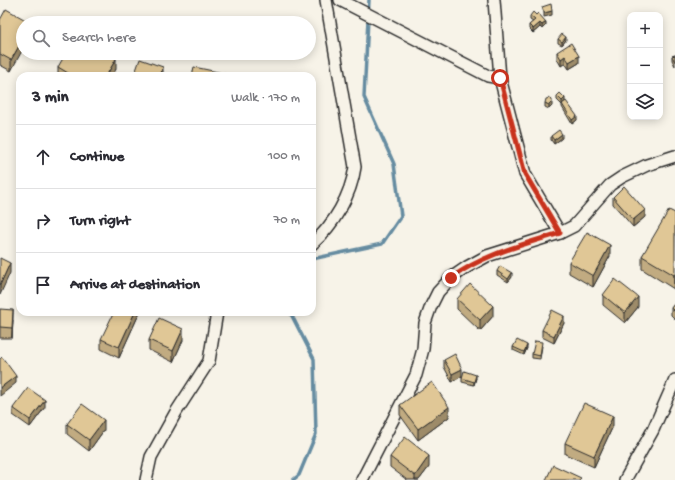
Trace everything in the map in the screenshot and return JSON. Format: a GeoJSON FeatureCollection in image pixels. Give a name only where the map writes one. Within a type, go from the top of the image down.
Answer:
{"type":"FeatureCollection","features":[{"type":"Feature","properties":{"kind":"street"},"geometry":{"type":"LineString","coordinates":[[316,240],[322,235],[337,214],[349,190],[355,167],[326,0]]}},
{"type":"Feature","properties":{"kind":"street"},"geometry":{"type":"LineString","coordinates":[[340,0],[488,76],[500,78]]}},
{"type":"Feature","properties":{"kind":"street"},"geometry":{"type":"LineString","coordinates":[[494,0],[500,78],[525,174],[560,233]]}},
{"type":"Feature","properties":{"kind":"street"},"geometry":{"type":"LineString","coordinates":[[362,480],[416,375],[423,349],[425,323],[438,292],[456,274],[487,256],[560,233],[574,226],[610,185],[622,177],[647,165],[675,156]]}},
{"type":"Feature","properties":{"kind":"street"},"geometry":{"type":"LineString","coordinates":[[146,480],[151,457],[176,412],[209,362],[216,316]]}},
{"type":"Feature","properties":{"kind":"street"},"geometry":{"type":"LineString","coordinates":[[625,480],[653,430],[675,380]]}},
{"type":"Feature","properties":{"kind":"building"},"geometry":{"type":"Polygon","coordinates":[[[551,4],[552,11],[544,13],[542,7],[551,4]]]}},
{"type":"Feature","properties":{"kind":"building"},"geometry":{"type":"Polygon","coordinates":[[[6,9],[18,16],[16,16],[16,51],[11,60],[0,54],[0,20],[6,9]]]}},
{"type":"Feature","properties":{"kind":"building"},"geometry":{"type":"Polygon","coordinates":[[[533,12],[536,15],[538,13],[546,22],[542,25],[540,23],[533,29],[529,25],[535,20],[530,16],[533,12]]]}},
{"type":"Feature","properties":{"kind":"building"},"geometry":{"type":"Polygon","coordinates":[[[562,34],[566,37],[562,42],[558,39],[562,34]]]}},
{"type":"Feature","properties":{"kind":"building"},"geometry":{"type":"Polygon","coordinates":[[[571,43],[579,56],[569,62],[565,56],[561,59],[557,52],[571,43]]]}},
{"type":"Feature","properties":{"kind":"building"},"geometry":{"type":"Polygon","coordinates":[[[675,55],[675,62],[672,56],[675,55]]]}},
{"type":"Feature","properties":{"kind":"building"},"geometry":{"type":"Polygon","coordinates":[[[62,60],[115,60],[108,72],[66,72],[58,67],[62,60]]]}},
{"type":"Feature","properties":{"kind":"building"},"geometry":{"type":"Polygon","coordinates":[[[140,60],[163,67],[161,72],[135,72],[140,60]]]}},
{"type":"Feature","properties":{"kind":"building"},"geometry":{"type":"Polygon","coordinates":[[[194,67],[218,72],[193,72],[194,67]]]}},
{"type":"Feature","properties":{"kind":"building"},"geometry":{"type":"Polygon","coordinates":[[[560,93],[565,98],[562,101],[557,96],[560,93]]]}},
{"type":"Feature","properties":{"kind":"building"},"geometry":{"type":"Polygon","coordinates":[[[550,98],[552,102],[549,105],[545,103],[546,99],[550,98]]]}},
{"type":"Feature","properties":{"kind":"building"},"geometry":{"type":"Polygon","coordinates":[[[566,101],[577,116],[572,120],[562,104],[566,101]]]}},
{"type":"Feature","properties":{"kind":"building"},"geometry":{"type":"Polygon","coordinates":[[[559,130],[562,134],[554,140],[551,136],[559,130]]]}},
{"type":"Feature","properties":{"kind":"building"},"geometry":{"type":"Polygon","coordinates":[[[624,186],[645,210],[633,220],[613,197],[624,186]]]}},
{"type":"Feature","properties":{"kind":"building"},"geometry":{"type":"Polygon","coordinates":[[[669,210],[675,213],[674,275],[642,256],[669,210]]]}},
{"type":"Feature","properties":{"kind":"building"},"geometry":{"type":"Polygon","coordinates":[[[587,232],[610,245],[593,276],[569,262],[587,232]]]}},
{"type":"Feature","properties":{"kind":"building"},"geometry":{"type":"Polygon","coordinates":[[[0,258],[10,263],[0,285],[0,258]]]}},
{"type":"Feature","properties":{"kind":"building"},"geometry":{"type":"Polygon","coordinates":[[[500,266],[512,273],[508,279],[497,271],[500,266]]]}},
{"type":"Feature","properties":{"kind":"building"},"geometry":{"type":"Polygon","coordinates":[[[615,279],[638,297],[625,313],[603,295],[615,279]]]}},
{"type":"Feature","properties":{"kind":"building"},"geometry":{"type":"Polygon","coordinates":[[[470,284],[493,306],[480,320],[457,299],[470,284]]]}},
{"type":"Feature","properties":{"kind":"building"},"geometry":{"type":"Polygon","coordinates":[[[675,303],[675,312],[671,308],[675,303]]]}},
{"type":"Feature","properties":{"kind":"building"},"geometry":{"type":"Polygon","coordinates":[[[0,309],[13,310],[12,328],[0,327],[0,309]]]}},
{"type":"Feature","properties":{"kind":"building"},"geometry":{"type":"Polygon","coordinates":[[[552,310],[564,316],[554,336],[542,330],[552,310]]]}},
{"type":"Feature","properties":{"kind":"building"},"geometry":{"type":"Polygon","coordinates":[[[112,316],[133,316],[119,347],[101,339],[112,316]]]}},
{"type":"Feature","properties":{"kind":"building"},"geometry":{"type":"Polygon","coordinates":[[[159,318],[183,329],[173,351],[149,340],[159,318]]]}},
{"type":"Feature","properties":{"kind":"building"},"geometry":{"type":"Polygon","coordinates":[[[517,340],[527,345],[524,352],[513,347],[517,340]]]}},
{"type":"Feature","properties":{"kind":"building"},"geometry":{"type":"Polygon","coordinates":[[[535,341],[542,342],[540,356],[532,354],[535,341]]]}},
{"type":"Feature","properties":{"kind":"building"},"geometry":{"type":"Polygon","coordinates":[[[455,354],[462,369],[452,374],[444,360],[455,354]]]}},
{"type":"Feature","properties":{"kind":"building"},"geometry":{"type":"Polygon","coordinates":[[[2,357],[16,376],[0,388],[0,359],[2,357]]]}},
{"type":"Feature","properties":{"kind":"building"},"geometry":{"type":"Polygon","coordinates":[[[464,371],[476,375],[474,382],[462,378],[464,371]]]}},
{"type":"Feature","properties":{"kind":"building"},"geometry":{"type":"Polygon","coordinates":[[[432,382],[449,407],[418,429],[400,405],[432,382]]]}},
{"type":"Feature","properties":{"kind":"building"},"geometry":{"type":"Polygon","coordinates":[[[28,388],[45,400],[30,420],[13,408],[28,388]]]}},
{"type":"Feature","properties":{"kind":"building"},"geometry":{"type":"Polygon","coordinates":[[[584,403],[613,416],[594,456],[565,443],[584,403]]]}},
{"type":"Feature","properties":{"kind":"building"},"geometry":{"type":"Polygon","coordinates":[[[82,404],[104,420],[89,440],[67,424],[82,404]]]}},
{"type":"Feature","properties":{"kind":"building"},"geometry":{"type":"Polygon","coordinates":[[[405,437],[429,456],[415,476],[390,457],[405,437]]]}},
{"type":"Feature","properties":{"kind":"building"},"geometry":{"type":"Polygon","coordinates":[[[553,465],[581,478],[579,480],[546,480],[553,465]]]}},
{"type":"Feature","properties":{"kind":"waterway"},"geometry":{"type":"LineString","coordinates":[[316,258],[382,244],[401,216],[394,164],[364,97],[369,0]]}},
{"type":"Feature","properties":{"kind":"waterway"},"geometry":{"type":"LineString","coordinates":[[292,316],[314,359],[316,434],[299,475],[293,480]]}},
{"type":"Feature","properties":{"kind":"route"},"geometry":{"type":"LineString","coordinates":[[451,278],[466,267],[487,256],[560,233],[525,174],[500,78]]}}]}
